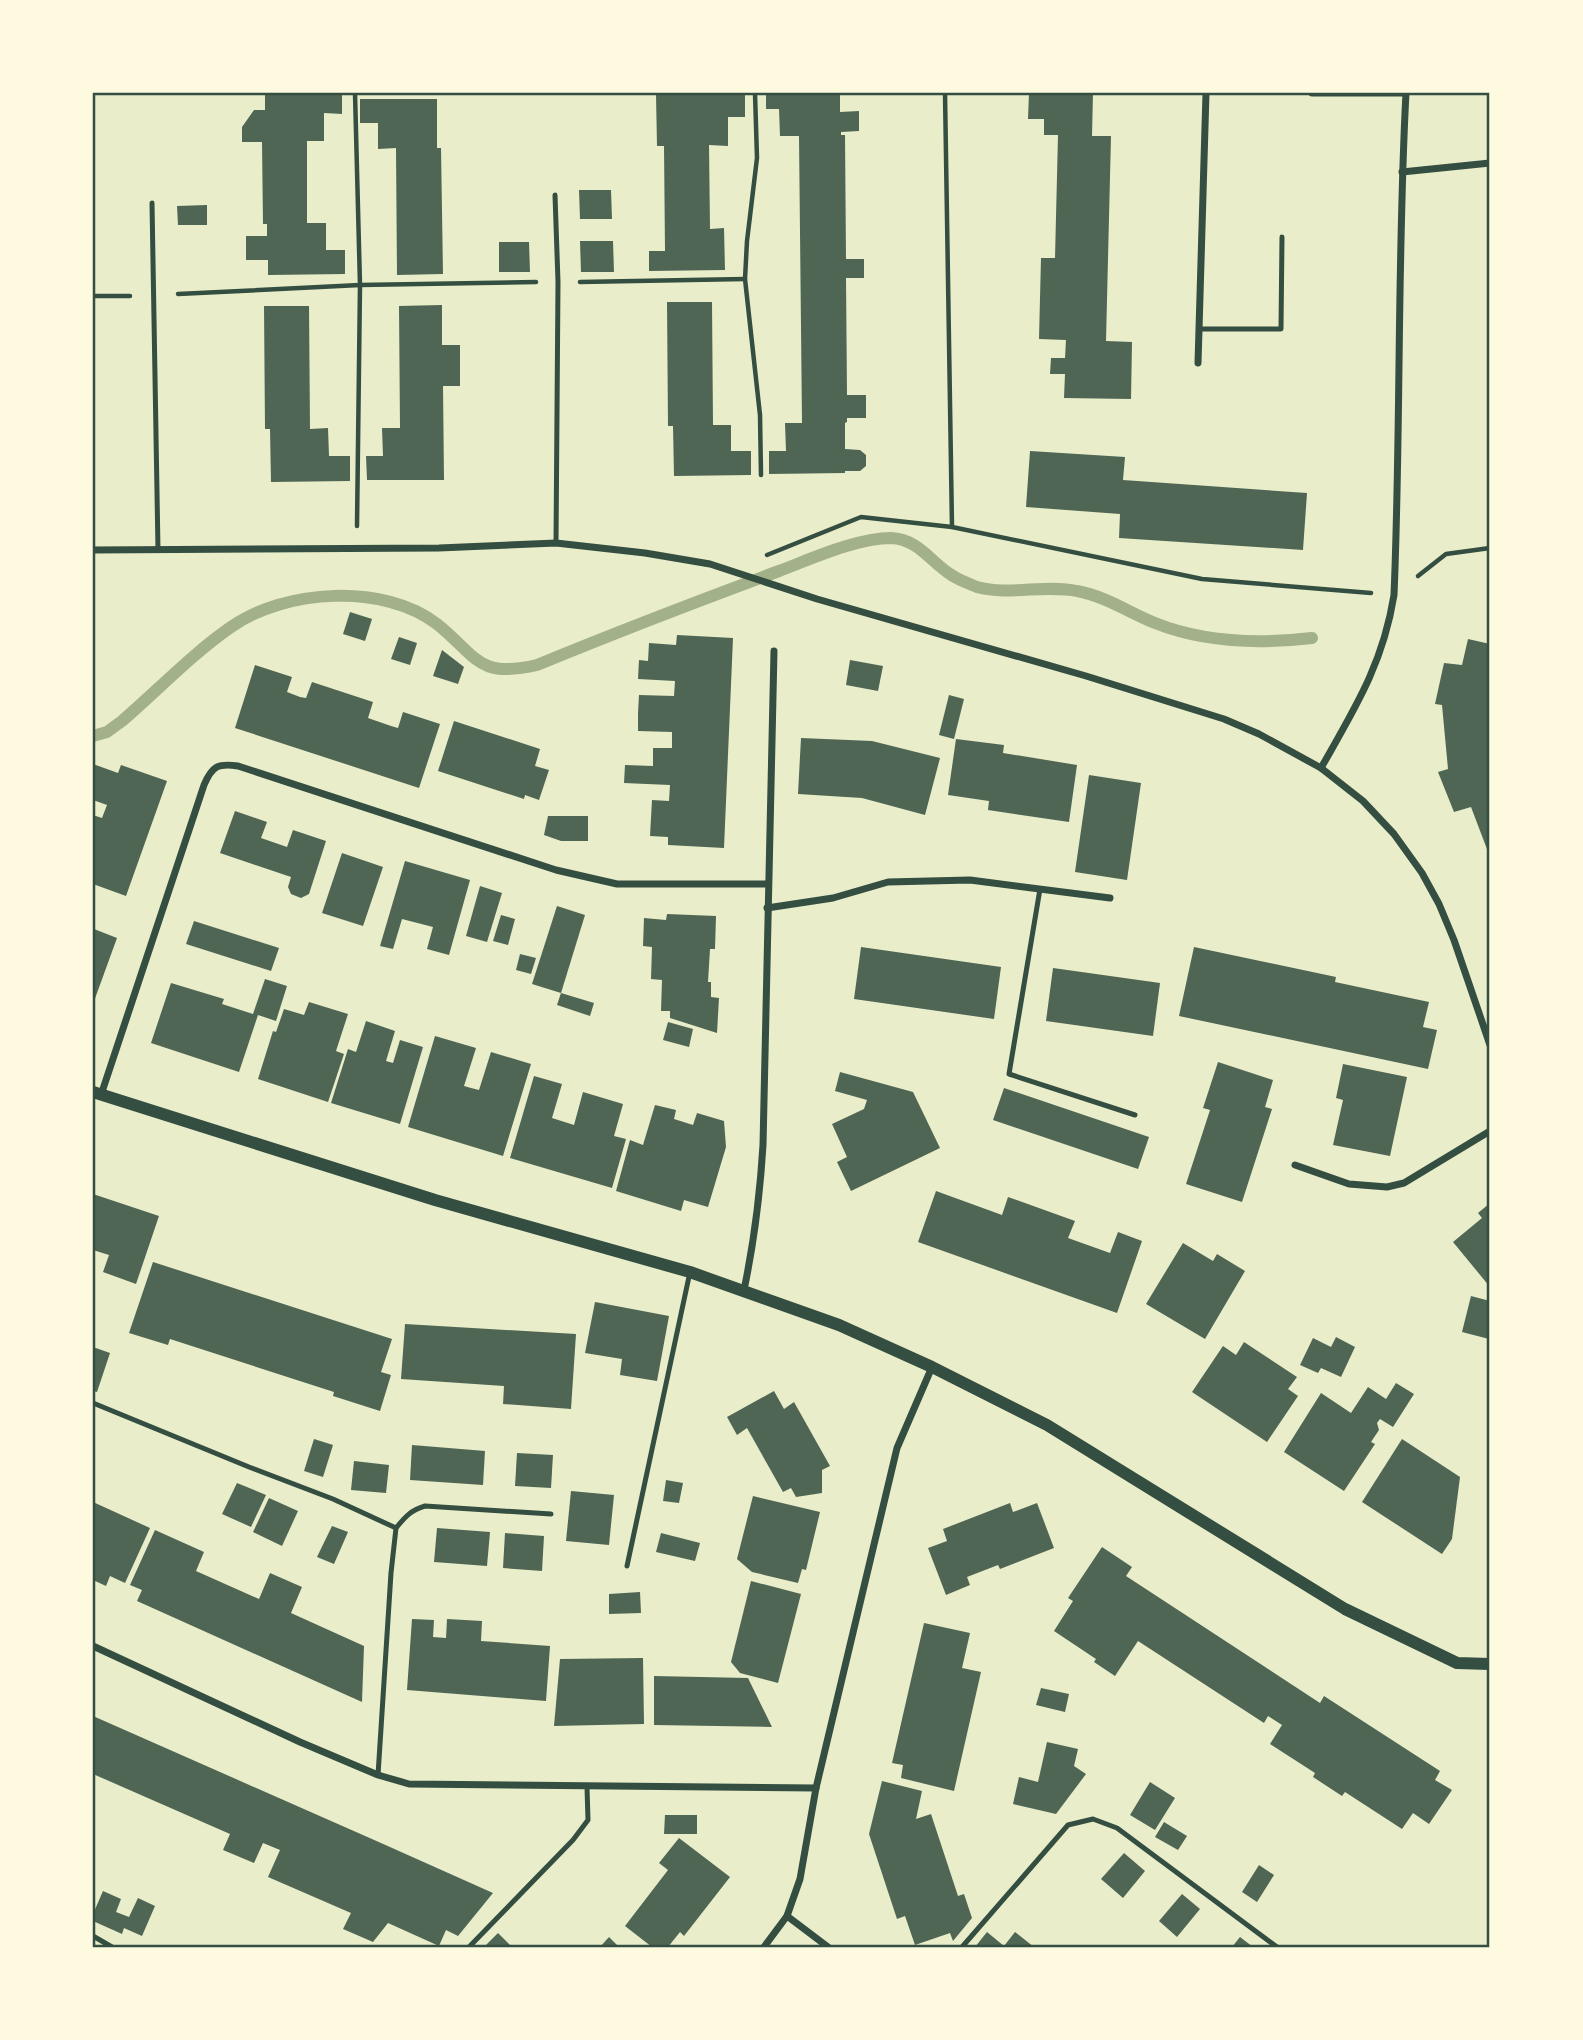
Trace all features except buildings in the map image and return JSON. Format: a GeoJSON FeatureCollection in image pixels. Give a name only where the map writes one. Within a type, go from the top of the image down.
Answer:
{"type":"FeatureCollection","features":[{"type":"Feature","properties":{"kind":"street"},"geometry":{"type":"LineString","coordinates":[[1198,363],[1206,93]]}},
{"type":"Feature","properties":{"kind":"street"},"geometry":{"type":"LineString","coordinates":[[1312,93],[1406,93],[1402,172],[1400,395],[1394,595],[1389,625],[1368,683],[1321,768]]}},
{"type":"Feature","properties":{"kind":"street"},"geometry":{"type":"LineString","coordinates":[[1402,172],[1490,163]]}},
{"type":"Feature","properties":{"kind":"street"},"geometry":{"type":"LineString","coordinates":[[93,550],[439,548],[556,543],[645,553],[710,564],[817,599],[1086,676],[1224,719],[1259,734],[1321,768],[1363,801],[1394,834],[1422,873],[1439,904],[1490,1045]]}},
{"type":"Feature","properties":{"kind":"street"},"geometry":{"type":"LineString","coordinates":[[744,1290],[761,1185],[774,651]]}},
{"type":"Feature","properties":{"kind":"street"},"geometry":{"type":"LineString","coordinates":[[768,884],[617,884],[556,870],[238,765],[225,764],[215,767],[204,785],[97,1094],[435,1200],[690,1272],[839,1325],[932,1367],[1047,1425],[1345,1609],[1457,1663],[1490,1664]]}},
{"type":"Feature","properties":{"kind":"street"},"geometry":{"type":"LineString","coordinates":[[767,908],[832,898],[888,882],[970,880],[1110,898]]}},
{"type":"Feature","properties":{"kind":"street"},"geometry":{"type":"LineString","coordinates":[[1295,1165],[1349,1184],[1387,1187],[1404,1183],[1490,1131]]}},
{"type":"Feature","properties":{"kind":"street"},"geometry":{"type":"LineString","coordinates":[[764,1947],[788,1916],[800,1879],[816,1788],[897,1448],[932,1367]]}},
{"type":"Feature","properties":{"kind":"street"},"geometry":{"type":"LineString","coordinates":[[93,1646],[300,1742],[378,1776],[409,1784],[816,1788]]}},
{"type":"Feature","properties":{"kind":"street"},"geometry":{"type":"LineString","coordinates":[[788,1916],[828,1947]]}},
{"type":"Feature","properties":{"kind":"lane"},"geometry":{"type":"LineString","coordinates":[[555,195],[558,282],[556,543]]}},
{"type":"Feature","properties":{"kind":"lane"},"geometry":{"type":"LineString","coordinates":[[152,203],[158,550]]}},
{"type":"Feature","properties":{"kind":"lane"},"geometry":{"type":"LineString","coordinates":[[1199,329],[1281,329],[1282,237]]}},
{"type":"Feature","properties":{"kind":"lane"},"geometry":{"type":"LineString","coordinates":[[1041,889],[1009,1074],[1135,1115]]}},
{"type":"Feature","properties":{"kind":"lane"},"geometry":{"type":"LineString","coordinates":[[627,1566],[690,1272]]}},
{"type":"Feature","properties":{"kind":"lane"},"geometry":{"type":"LineString","coordinates":[[93,1403],[333,1499],[396,1528]]}},
{"type":"Feature","properties":{"kind":"lane"},"geometry":{"type":"LineString","coordinates":[[378,1776],[396,1528],[407,1515],[425,1506],[551,1514]]}},
{"type":"Feature","properties":{"kind":"lane"},"geometry":{"type":"LineString","coordinates":[[469,1947],[573,1840],[588,1820],[587,1787]]}},
{"type":"Feature","properties":{"kind":"lane"},"geometry":{"type":"LineString","coordinates":[[962,1947],[1068,1825],[1093,1819],[1117,1828],[1277,1947]]}},
{"type":"Feature","properties":{"kind":"lane"},"geometry":{"type":"LineString","coordinates":[[93,1936],[112,1947]]}},
{"type":"Feature","properties":{"kind":"path"},"geometry":{"type":"LineString","coordinates":[[355,93],[360,285],[357,548]]}},
{"type":"Feature","properties":{"kind":"path"},"geometry":{"type":"LineString","coordinates":[[755,93],[757,158],[745,279],[760,415],[761,475]]}},
{"type":"Feature","properties":{"kind":"path"},"geometry":{"type":"LineString","coordinates":[[945,93],[952,527]]}},
{"type":"Feature","properties":{"kind":"path"},"geometry":{"type":"LineString","coordinates":[[93,296],[360,285],[745,279]]}},
{"type":"Feature","properties":{"kind":"path"},"geometry":{"type":"LineString","coordinates":[[772,555],[860,517],[952,527],[1202,579],[1394,595],[1446,554],[1490,548]]}},
{"type":"Feature","properties":{"kind":"waterway"},"geometry":{"type":"LineString","coordinates":[[93,736],[107,732],[122,721],[189,660],[231,627],[253,614],[279,605],[334,596],[390,602],[415,611],[437,624],[479,662],[490,667],[517,669],[537,665],[820,555],[878,539],[901,539],[924,552],[945,571],[977,587],[1077,591],[1155,623],[1193,635],[1253,641],[1312,638]]}}]}
